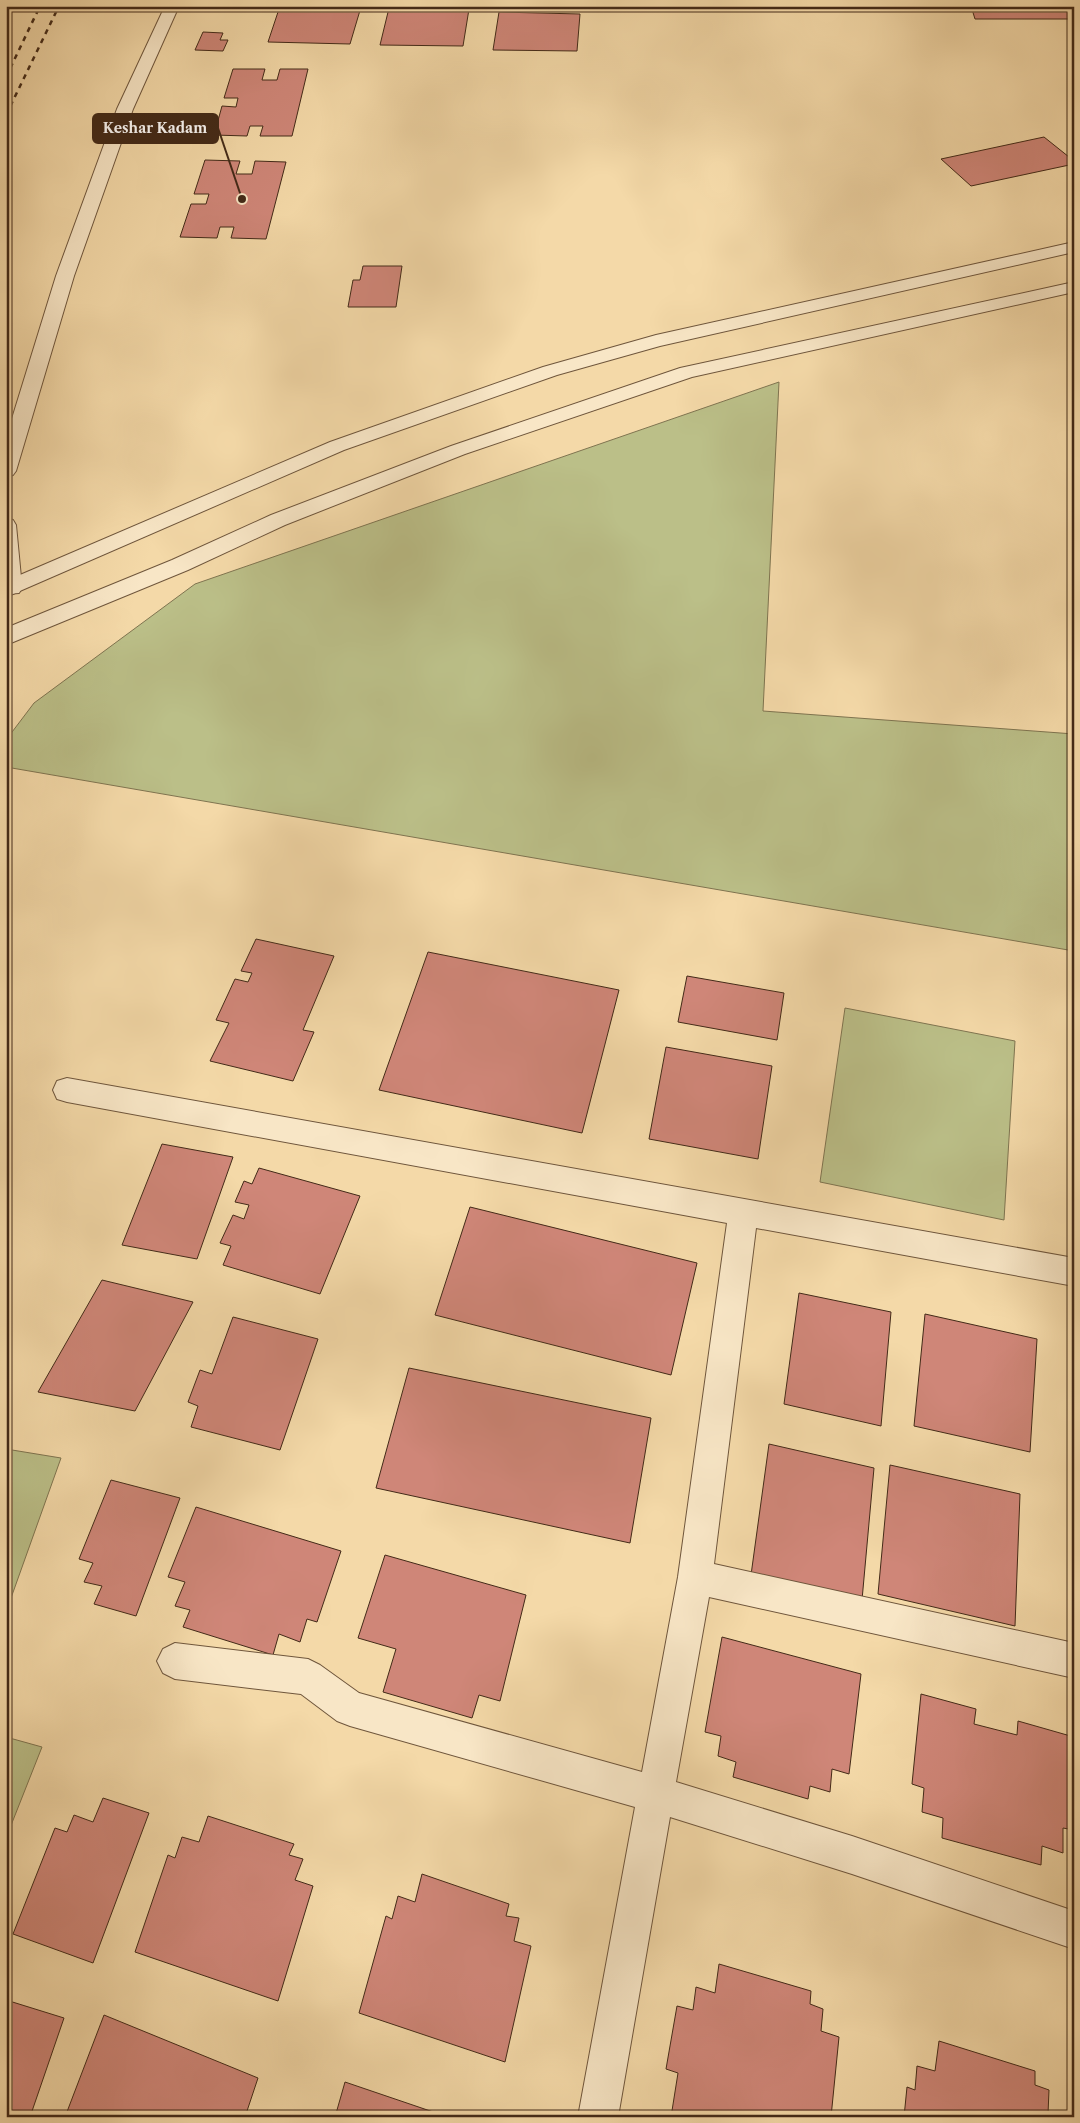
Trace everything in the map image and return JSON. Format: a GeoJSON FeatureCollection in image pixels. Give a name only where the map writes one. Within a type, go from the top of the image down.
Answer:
{"type":"FeatureCollection","features":[{"type":"Feature","properties":{"kind":"street"},"geometry":{"type":"LineString","coordinates":[[6,472],[65,276],[125,109],[172,6]]}},
{"type":"Feature","properties":{"kind":"street"},"geometry":{"type":"LineString","coordinates":[[6,525],[8,589],[337,446],[550,371],[656,340],[1074,247]]}},
{"type":"Feature","properties":{"kind":"street"},"geometry":{"type":"LineString","coordinates":[[6,637],[180,565],[278,520],[458,450],[687,372],[1074,287]]}},
{"type":"Feature","properties":{"kind":"street"},"geometry":{"type":"LineString","coordinates":[[67,1090],[1074,1272]]}},
{"type":"Feature","properties":{"kind":"street"},"geometry":{"type":"LineString","coordinates":[[598,2117],[695,1577],[743,1212]]}},
{"type":"Feature","properties":{"kind":"street"},"geometry":{"type":"LineString","coordinates":[[695,1577],[1074,1660]]}},
{"type":"Feature","properties":{"kind":"street"},"geometry":{"type":"LineString","coordinates":[[175,1661],[308,1677],[350,1708],[656,1794],[852,1855],[1074,1930]]}},
{"type":"Feature","properties":{"kind":"green space"},"geometry":{"type":"Polygon","coordinates":[[[779,382],[763,711],[1074,734],[1074,951],[6,767],[6,740],[34,703],[195,584],[779,382]]]}},
{"type":"Feature","properties":{"kind":"green space"},"geometry":{"type":"Polygon","coordinates":[[[845,1008],[1015,1041],[1004,1220],[820,1182],[845,1008]]]}},
{"type":"Feature","properties":{"kind":"green space"},"geometry":{"type":"Polygon","coordinates":[[[6,1449],[61,1458],[6,1612],[6,1449]]]}},
{"type":"Feature","properties":{"kind":"green space"},"geometry":{"type":"Polygon","coordinates":[[[6,1737],[42,1747],[6,1838],[6,1737]]]}},
{"type":"Feature","properties":{"kind":"building"},"geometry":{"type":"Polygon","coordinates":[[[280,6],[361,7],[350,44],[268,42],[280,6]]]}},
{"type":"Feature","properties":{"kind":"building"},"geometry":{"type":"Polygon","coordinates":[[[971,6],[1074,6],[1074,19],[975,19],[971,6]]]}},
{"type":"Feature","properties":{"kind":"building"},"geometry":{"type":"Polygon","coordinates":[[[389,8],[469,9],[463,46],[380,45],[389,8]]]}},
{"type":"Feature","properties":{"kind":"building"},"geometry":{"type":"Polygon","coordinates":[[[499,12],[580,14],[577,51],[493,50],[499,12]]]}},
{"type":"Feature","properties":{"kind":"building"},"geometry":{"type":"Polygon","coordinates":[[[203,32],[223,33],[220,40],[228,40],[223,51],[195,50],[203,32]]]}},
{"type":"Feature","properties":{"kind":"building"},"geometry":{"type":"Polygon","coordinates":[[[233,69],[265,69],[262,80],[277,80],[280,69],[308,69],[292,136],[260,136],[263,126],[250,126],[247,136],[214,135],[222,106],[236,107],[238,98],[224,98],[233,69]]]}},
{"type":"Feature","properties":{"kind":"building"},"geometry":{"type":"Polygon","coordinates":[[[1044,137],[1074,161],[1074,164],[971,186],[941,159],[1044,137]]]}},
{"type":"Feature","properties":{"kind":"building"},"geometry":{"type":"Polygon","coordinates":[[[205,160],[240,161],[236,174],[252,174],[255,161],[286,162],[266,239],[231,238],[234,227],[220,227],[217,238],[180,237],[191,204],[206,204],[209,194],[194,194],[205,160]]]}},
{"type":"Feature","properties":{"kind":"building"},"geometry":{"type":"Polygon","coordinates":[[[363,266],[402,266],[396,307],[348,307],[353,280],[360,280],[363,266]]]}},
{"type":"Feature","properties":{"kind":"building"},"geometry":{"type":"Polygon","coordinates":[[[256,939],[334,956],[303,1030],[314,1032],[293,1081],[210,1061],[229,1023],[216,1020],[235,979],[248,982],[252,973],[241,971],[256,939]]]}},
{"type":"Feature","properties":{"kind":"building"},"geometry":{"type":"Polygon","coordinates":[[[428,952],[619,990],[582,1133],[379,1090],[428,952]]]}},
{"type":"Feature","properties":{"kind":"building"},"geometry":{"type":"Polygon","coordinates":[[[687,976],[784,993],[777,1040],[678,1022],[687,976]]]}},
{"type":"Feature","properties":{"kind":"building"},"geometry":{"type":"Polygon","coordinates":[[[666,1047],[772,1066],[758,1159],[649,1139],[666,1047]]]}},
{"type":"Feature","properties":{"kind":"building"},"geometry":{"type":"Polygon","coordinates":[[[162,1144],[233,1157],[197,1259],[122,1245],[162,1144]]]}},
{"type":"Feature","properties":{"kind":"building"},"geometry":{"type":"Polygon","coordinates":[[[259,1168],[360,1196],[320,1294],[223,1265],[231,1246],[220,1243],[233,1215],[244,1219],[249,1205],[235,1202],[244,1181],[252,1184],[259,1168]]]}},
{"type":"Feature","properties":{"kind":"building"},"geometry":{"type":"Polygon","coordinates":[[[470,1207],[697,1263],[671,1375],[435,1315],[470,1207]]]}},
{"type":"Feature","properties":{"kind":"building"},"geometry":{"type":"Polygon","coordinates":[[[102,1280],[193,1302],[135,1411],[38,1392],[102,1280]]]}},
{"type":"Feature","properties":{"kind":"building"},"geometry":{"type":"Polygon","coordinates":[[[799,1293],[891,1312],[881,1426],[784,1404],[799,1293]]]}},
{"type":"Feature","properties":{"kind":"building"},"geometry":{"type":"Polygon","coordinates":[[[925,1314],[1037,1339],[1030,1452],[914,1426],[925,1314]]]}},
{"type":"Feature","properties":{"kind":"building"},"geometry":{"type":"Polygon","coordinates":[[[233,1317],[318,1339],[280,1450],[191,1427],[198,1406],[188,1402],[200,1370],[212,1374],[233,1317]]]}},
{"type":"Feature","properties":{"kind":"building"},"geometry":{"type":"Polygon","coordinates":[[[409,1368],[651,1418],[630,1543],[376,1488],[409,1368]]]}},
{"type":"Feature","properties":{"kind":"building"},"geometry":{"type":"Polygon","coordinates":[[[769,1444],[874,1468],[862,1600],[751,1575],[769,1444]]]}},
{"type":"Feature","properties":{"kind":"building"},"geometry":{"type":"Polygon","coordinates":[[[890,1465],[1020,1494],[1015,1626],[878,1594],[890,1465]]]}},
{"type":"Feature","properties":{"kind":"building"},"geometry":{"type":"Polygon","coordinates":[[[111,1480],[180,1498],[136,1616],[94,1604],[102,1586],[84,1582],[93,1563],[79,1559],[111,1480]]]}},
{"type":"Feature","properties":{"kind":"building"},"geometry":{"type":"Polygon","coordinates":[[[196,1507],[341,1551],[317,1622],[307,1619],[300,1642],[279,1634],[273,1655],[183,1627],[190,1610],[175,1606],[185,1582],[168,1577],[196,1507]]]}},
{"type":"Feature","properties":{"kind":"building"},"geometry":{"type":"Polygon","coordinates":[[[385,1555],[526,1595],[500,1701],[479,1695],[472,1718],[383,1692],[396,1649],[358,1638],[385,1555]]]}},
{"type":"Feature","properties":{"kind":"building"},"geometry":{"type":"Polygon","coordinates":[[[722,1637],[861,1674],[849,1774],[832,1769],[830,1792],[810,1786],[808,1799],[733,1777],[736,1762],[718,1756],[721,1736],[705,1732],[722,1637]]]}},
{"type":"Feature","properties":{"kind":"building"},"geometry":{"type":"Polygon","coordinates":[[[921,1694],[976,1709],[974,1724],[1017,1735],[1018,1721],[1074,1737],[1074,1830],[1063,1828],[1063,1853],[1042,1846],[1041,1865],[942,1838],[943,1818],[922,1812],[924,1788],[912,1784],[921,1694]]]}},
{"type":"Feature","properties":{"kind":"building"},"geometry":{"type":"Polygon","coordinates":[[[103,1798],[149,1813],[93,1963],[13,1934],[55,1828],[67,1832],[74,1815],[93,1822],[103,1798]]]}},
{"type":"Feature","properties":{"kind":"building"},"geometry":{"type":"Polygon","coordinates":[[[208,1816],[294,1844],[289,1855],[303,1859],[295,1880],[313,1886],[278,2001],[135,1952],[168,1855],[175,1858],[182,1837],[199,1842],[208,1816]]]}},
{"type":"Feature","properties":{"kind":"building"},"geometry":{"type":"Polygon","coordinates":[[[422,1874],[509,1904],[506,1916],[519,1918],[514,1941],[531,1946],[505,2062],[359,2013],[386,1916],[392,1919],[398,1896],[415,1902],[422,1874]]]}},
{"type":"Feature","properties":{"kind":"building"},"geometry":{"type":"Polygon","coordinates":[[[719,1964],[811,1991],[810,2004],[823,2009],[821,2031],[839,2037],[831,2117],[671,2117],[678,2073],[666,2069],[677,2006],[693,2010],[696,1987],[715,1993],[719,1964]]]}},
{"type":"Feature","properties":{"kind":"building"},"geometry":{"type":"Polygon","coordinates":[[[6,2000],[64,2018],[30,2117],[6,2117],[6,2000]]]}},
{"type":"Feature","properties":{"kind":"building"},"geometry":{"type":"Polygon","coordinates":[[[104,2015],[258,2078],[245,2117],[65,2117],[104,2015]]]}},
{"type":"Feature","properties":{"kind":"building"},"geometry":{"type":"Polygon","coordinates":[[[939,2041],[1035,2071],[1035,2085],[1049,2090],[1048,2114],[1058,2117],[904,2117],[907,2087],[915,2090],[917,2066],[935,2071],[939,2041]]]}},
{"type":"Feature","properties":{"kind":"building"},"geometry":{"type":"Polygon","coordinates":[[[345,2082],[448,2117],[335,2117],[345,2082]]]}},
{"type":"Feature","properties":{"kind":"railway"},"geometry":{"type":"LineString","coordinates":[[6,77],[40,6]]}},
{"type":"Feature","properties":{"kind":"railway"},"geometry":{"type":"LineString","coordinates":[[6,115],[59,6]]}},
{"type":"Feature","properties":{"kind":"place","name":"Keshar Kadam"},"geometry":{"type":"Point","coordinates":[242,199]}}]}
